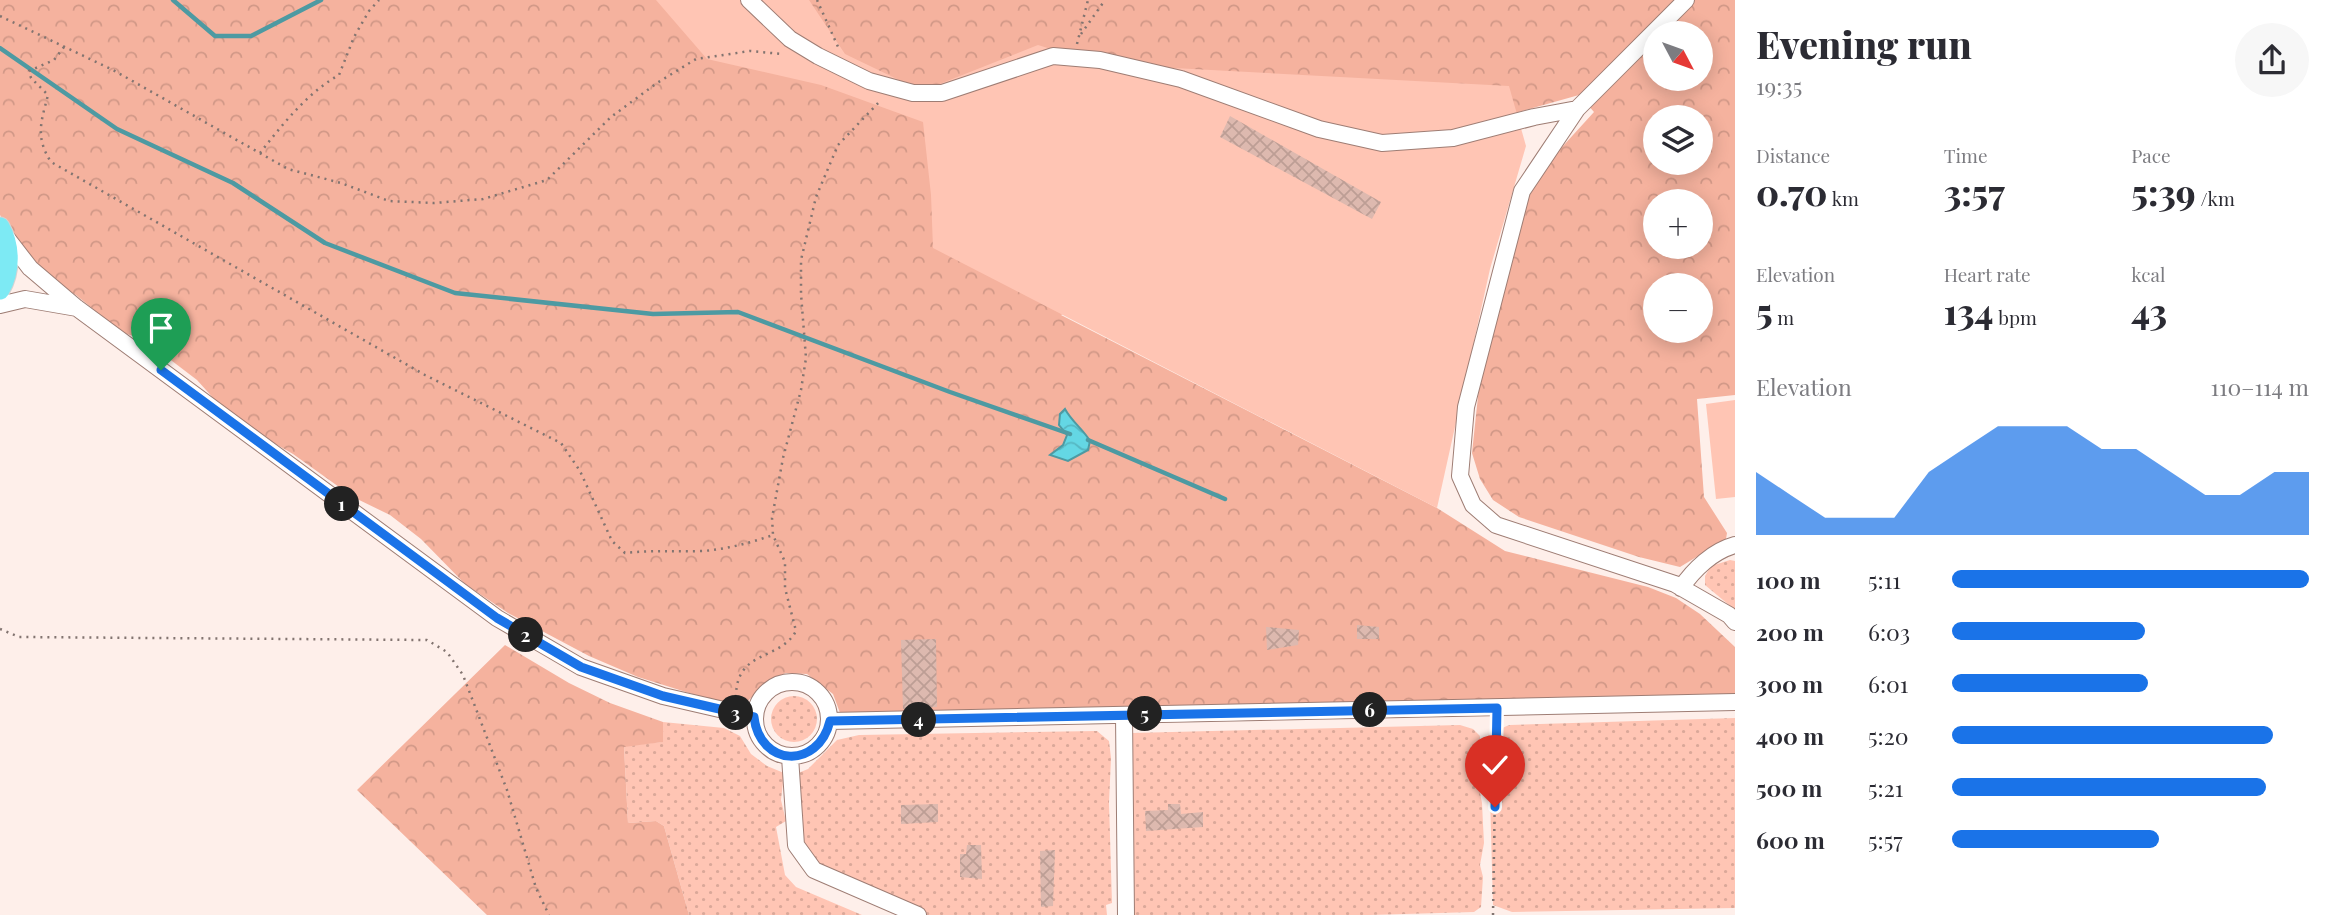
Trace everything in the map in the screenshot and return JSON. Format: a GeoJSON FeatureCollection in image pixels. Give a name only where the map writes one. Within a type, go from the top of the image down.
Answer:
{"type":"FeatureCollection","features":[{"type":"Feature","properties":{"kind":"main road"},"geometry":{"type":"LineString","coordinates":[[0,290],[9,262],[3,232]]}},
{"type":"Feature","properties":{"kind":"street"},"geometry":{"type":"LineString","coordinates":[[749,0],[790,39],[818,56],[869,81],[913,93],[942,93],[1053,56],[1100,60],[1181,79],[1319,129],[1382,143],[1453,138],[1577,109]]}},
{"type":"Feature","properties":{"kind":"street"},"geometry":{"type":"LineString","coordinates":[[1686,0],[1577,109],[1522,191],[1466,407],[1460,476],[1472,505],[1496,525],[1681,588],[1728,615],[1735,622]]}},
{"type":"Feature","properties":{"kind":"street"},"geometry":{"type":"LineString","coordinates":[[3,232],[30,268],[77,308],[497,618],[581,667],[663,696],[746,715],[760,739],[778,754],[790,757],[812,751],[827,733],[830,721],[824,699],[816,690],[806,684],[794,682],[772,687],[746,715]]}},
{"type":"Feature","properties":{"kind":"street"},"geometry":{"type":"LineString","coordinates":[[0,305],[25,299],[77,308]]}},
{"type":"Feature","properties":{"kind":"street"},"geometry":{"type":"LineString","coordinates":[[1681,588],[1692,572],[1723,548],[1735,545]]}},
{"type":"Feature","properties":{"kind":"street"},"geometry":{"type":"LineString","coordinates":[[830,721],[1735,702]]}},
{"type":"Feature","properties":{"kind":"street"},"geometry":{"type":"LineString","coordinates":[[1124,715],[1126,915]]}},
{"type":"Feature","properties":{"kind":"street"},"geometry":{"type":"LineString","coordinates":[[790,757],[796,845],[814,870],[918,915]]}},
{"type":"Feature","properties":{"kind":"path"},"geometry":{"type":"LineString","coordinates":[[260,153],[282,125],[324,84],[340,75],[354,37],[369,11],[379,0]]}},
{"type":"Feature","properties":{"kind":"path"},"geometry":{"type":"LineString","coordinates":[[817,0],[836,44],[853,73]]}},
{"type":"Feature","properties":{"kind":"path"},"geometry":{"type":"LineString","coordinates":[[1073,57],[1088,0]]}},
{"type":"Feature","properties":{"kind":"path"},"geometry":{"type":"LineString","coordinates":[[1079,37],[1105,0]]}},
{"type":"Feature","properties":{"kind":"path"},"geometry":{"type":"LineString","coordinates":[[0,16],[113,70],[288,169],[341,183],[389,201],[434,203],[483,199],[547,180],[611,117],[657,83],[696,59],[750,51],[792,55]]}},
{"type":"Feature","properties":{"kind":"path"},"geometry":{"type":"LineString","coordinates":[[64,47],[54,60],[29,71],[31,78],[48,95],[40,126],[42,149],[51,162],[425,375],[561,443],[580,471],[612,541],[625,553],[743,546],[773,535]]}},
{"type":"Feature","properties":{"kind":"path"},"geometry":{"type":"LineString","coordinates":[[746,715],[735,694],[744,669],[758,657],[792,639],[796,631],[785,588],[785,562],[773,535],[772,518],[778,479],[806,358],[801,260],[806,234],[816,197],[838,145],[893,88]]}},
{"type":"Feature","properties":{"kind":"path"},"geometry":{"type":"LineString","coordinates":[[0,629],[19,637],[427,640],[447,652],[463,675],[507,790],[536,888],[549,915]]}},
{"type":"Feature","properties":{"kind":"path"},"geometry":{"type":"LineString","coordinates":[[1493,915],[1497,708]]}},
{"type":"Feature","properties":{"kind":"shaded area"},"geometry":{"type":"Polygon","coordinates":[[[656,0],[809,0],[845,54],[922,91],[1038,45],[1099,64],[1509,86],[1526,146],[1490,269],[1437,508],[933,248],[931,195],[923,122],[821,85],[707,59],[656,0]]]}},
{"type":"Feature","properties":{"kind":"shaded area"},"geometry":{"type":"Polygon","coordinates":[[[1735,400],[1735,497],[1716,499],[1706,404],[1735,400]]]}},
{"type":"Feature","properties":{"kind":"shaded area"},"geometry":{"type":"Polygon","coordinates":[[[1735,561],[1735,610],[1705,585],[1705,576],[1711,566],[1735,561]]]}},
{"type":"Feature","properties":{"kind":"shaded area"},"geometry":{"type":"Polygon","coordinates":[[[794,696],[811,702],[817,719],[811,736],[794,742],[777,736],[771,719],[777,702],[794,696]]]}},
{"type":"Feature","properties":{"kind":"shaded area"},"geometry":{"type":"Polygon","coordinates":[[[1735,718],[1735,908],[1512,912],[1493,905],[1489,760],[1494,738],[1500,730],[1510,725],[1735,718]]]}},
{"type":"Feature","properties":{"kind":"shaded area"},"geometry":{"type":"Polygon","coordinates":[[[663,722],[724,728],[740,736],[751,754],[767,766],[784,773],[781,800],[786,821],[776,827],[785,875],[796,887],[862,915],[689,915],[664,826],[656,821],[628,823],[624,746],[662,742],[663,722]]]}},
{"type":"Feature","properties":{"kind":"shaded area"},"geometry":{"type":"Polygon","coordinates":[[[1460,725],[1473,729],[1480,736],[1475,767],[1482,803],[1484,843],[1480,865],[1483,877],[1481,907],[1474,912],[1134,915],[1124,743],[1132,733],[1460,725]]]}},
{"type":"Feature","properties":{"kind":"shaded area"},"geometry":{"type":"Polygon","coordinates":[[[1097,731],[1109,741],[1111,758],[1109,803],[1112,903],[1106,905],[1107,915],[918,915],[814,870],[796,845],[791,776],[808,769],[837,740],[859,735],[1097,731]]]}},
{"type":"Feature","properties":{"kind":"green space"},"geometry":{"type":"Polygon","coordinates":[[[0,0],[1735,0],[1735,395],[1697,399],[1704,497],[1727,533],[1726,539],[1680,567],[1639,557],[1519,517],[1493,500],[1480,479],[1472,453],[1479,387],[1522,191],[1594,112],[1579,95],[1483,122],[1061,315],[1437,508],[1505,551],[1648,587],[1676,598],[1700,614],[1735,647],[1735,702],[843,721],[833,694],[807,674],[786,673],[770,679],[745,704],[721,703],[638,677],[589,656],[508,613],[465,584],[421,539],[390,515],[353,497],[293,454],[260,435],[215,400],[197,380],[155,348],[121,332],[76,295],[30,268],[0,215],[0,0]]]}},
{"type":"Feature","properties":{"kind":"green space"},"geometry":{"type":"Polygon","coordinates":[[[505,645],[569,683],[610,703],[663,722],[663,742],[624,747],[628,823],[656,821],[664,826],[689,915],[487,915],[357,790],[505,645]]]}},
{"type":"Feature","properties":{"kind":"water"},"geometry":{"type":"Polygon","coordinates":[[[1065,409],[1090,441],[1088,450],[1068,461],[1050,455],[1063,445],[1067,435],[1059,425],[1060,414],[1065,409]]]}},
{"type":"Feature","properties":{"kind":"building"},"geometry":{"type":"Polygon","coordinates":[[[1230,116],[1381,202],[1372,219],[1220,137],[1230,116]]]}},
{"type":"Feature","properties":{"kind":"building"},"geometry":{"type":"Polygon","coordinates":[[[1357,625],[1379,627],[1379,639],[1357,639],[1357,625]]]}},
{"type":"Feature","properties":{"kind":"building"},"geometry":{"type":"Polygon","coordinates":[[[1266,627],[1299,630],[1298,645],[1267,650],[1266,627]]]}},
{"type":"Feature","properties":{"kind":"building"},"geometry":{"type":"Polygon","coordinates":[[[936,639],[937,707],[903,709],[901,640],[936,639]]]}},
{"type":"Feature","properties":{"kind":"building"},"geometry":{"type":"Polygon","coordinates":[[[938,804],[938,822],[901,824],[901,805],[938,804]]]}},
{"type":"Feature","properties":{"kind":"building"},"geometry":{"type":"Polygon","coordinates":[[[1168,804],[1180,804],[1181,814],[1203,812],[1203,827],[1146,831],[1145,811],[1168,810],[1168,804]]]}},
{"type":"Feature","properties":{"kind":"building"},"geometry":{"type":"Polygon","coordinates":[[[967,845],[981,845],[982,879],[960,877],[960,854],[966,854],[967,845]]]}},
{"type":"Feature","properties":{"kind":"building"},"geometry":{"type":"Polygon","coordinates":[[[1055,850],[1053,906],[1041,907],[1040,851],[1055,850]]]}},
{"type":"Feature","properties":{"kind":"waterway"},"geometry":{"type":"LineString","coordinates":[[173,0],[215,36],[251,36],[321,0]]}},
{"type":"Feature","properties":{"kind":"waterway"},"geometry":{"type":"LineString","coordinates":[[0,48],[117,129],[233,183],[325,243],[455,293],[653,314],[738,312],[1070,434]]}},
{"type":"Feature","properties":{"kind":"waterway"},"geometry":{"type":"LineString","coordinates":[[1088,440],[1225,499]]}},
{"type":"Feature","properties":{"kind":"route"},"geometry":{"type":"LineString","coordinates":[[161,370],[497,618],[581,667],[663,696],[754,717],[760,739],[778,754],[790,757],[812,751],[821,743],[830,721],[1497,708],[1495,807]]}}]}
